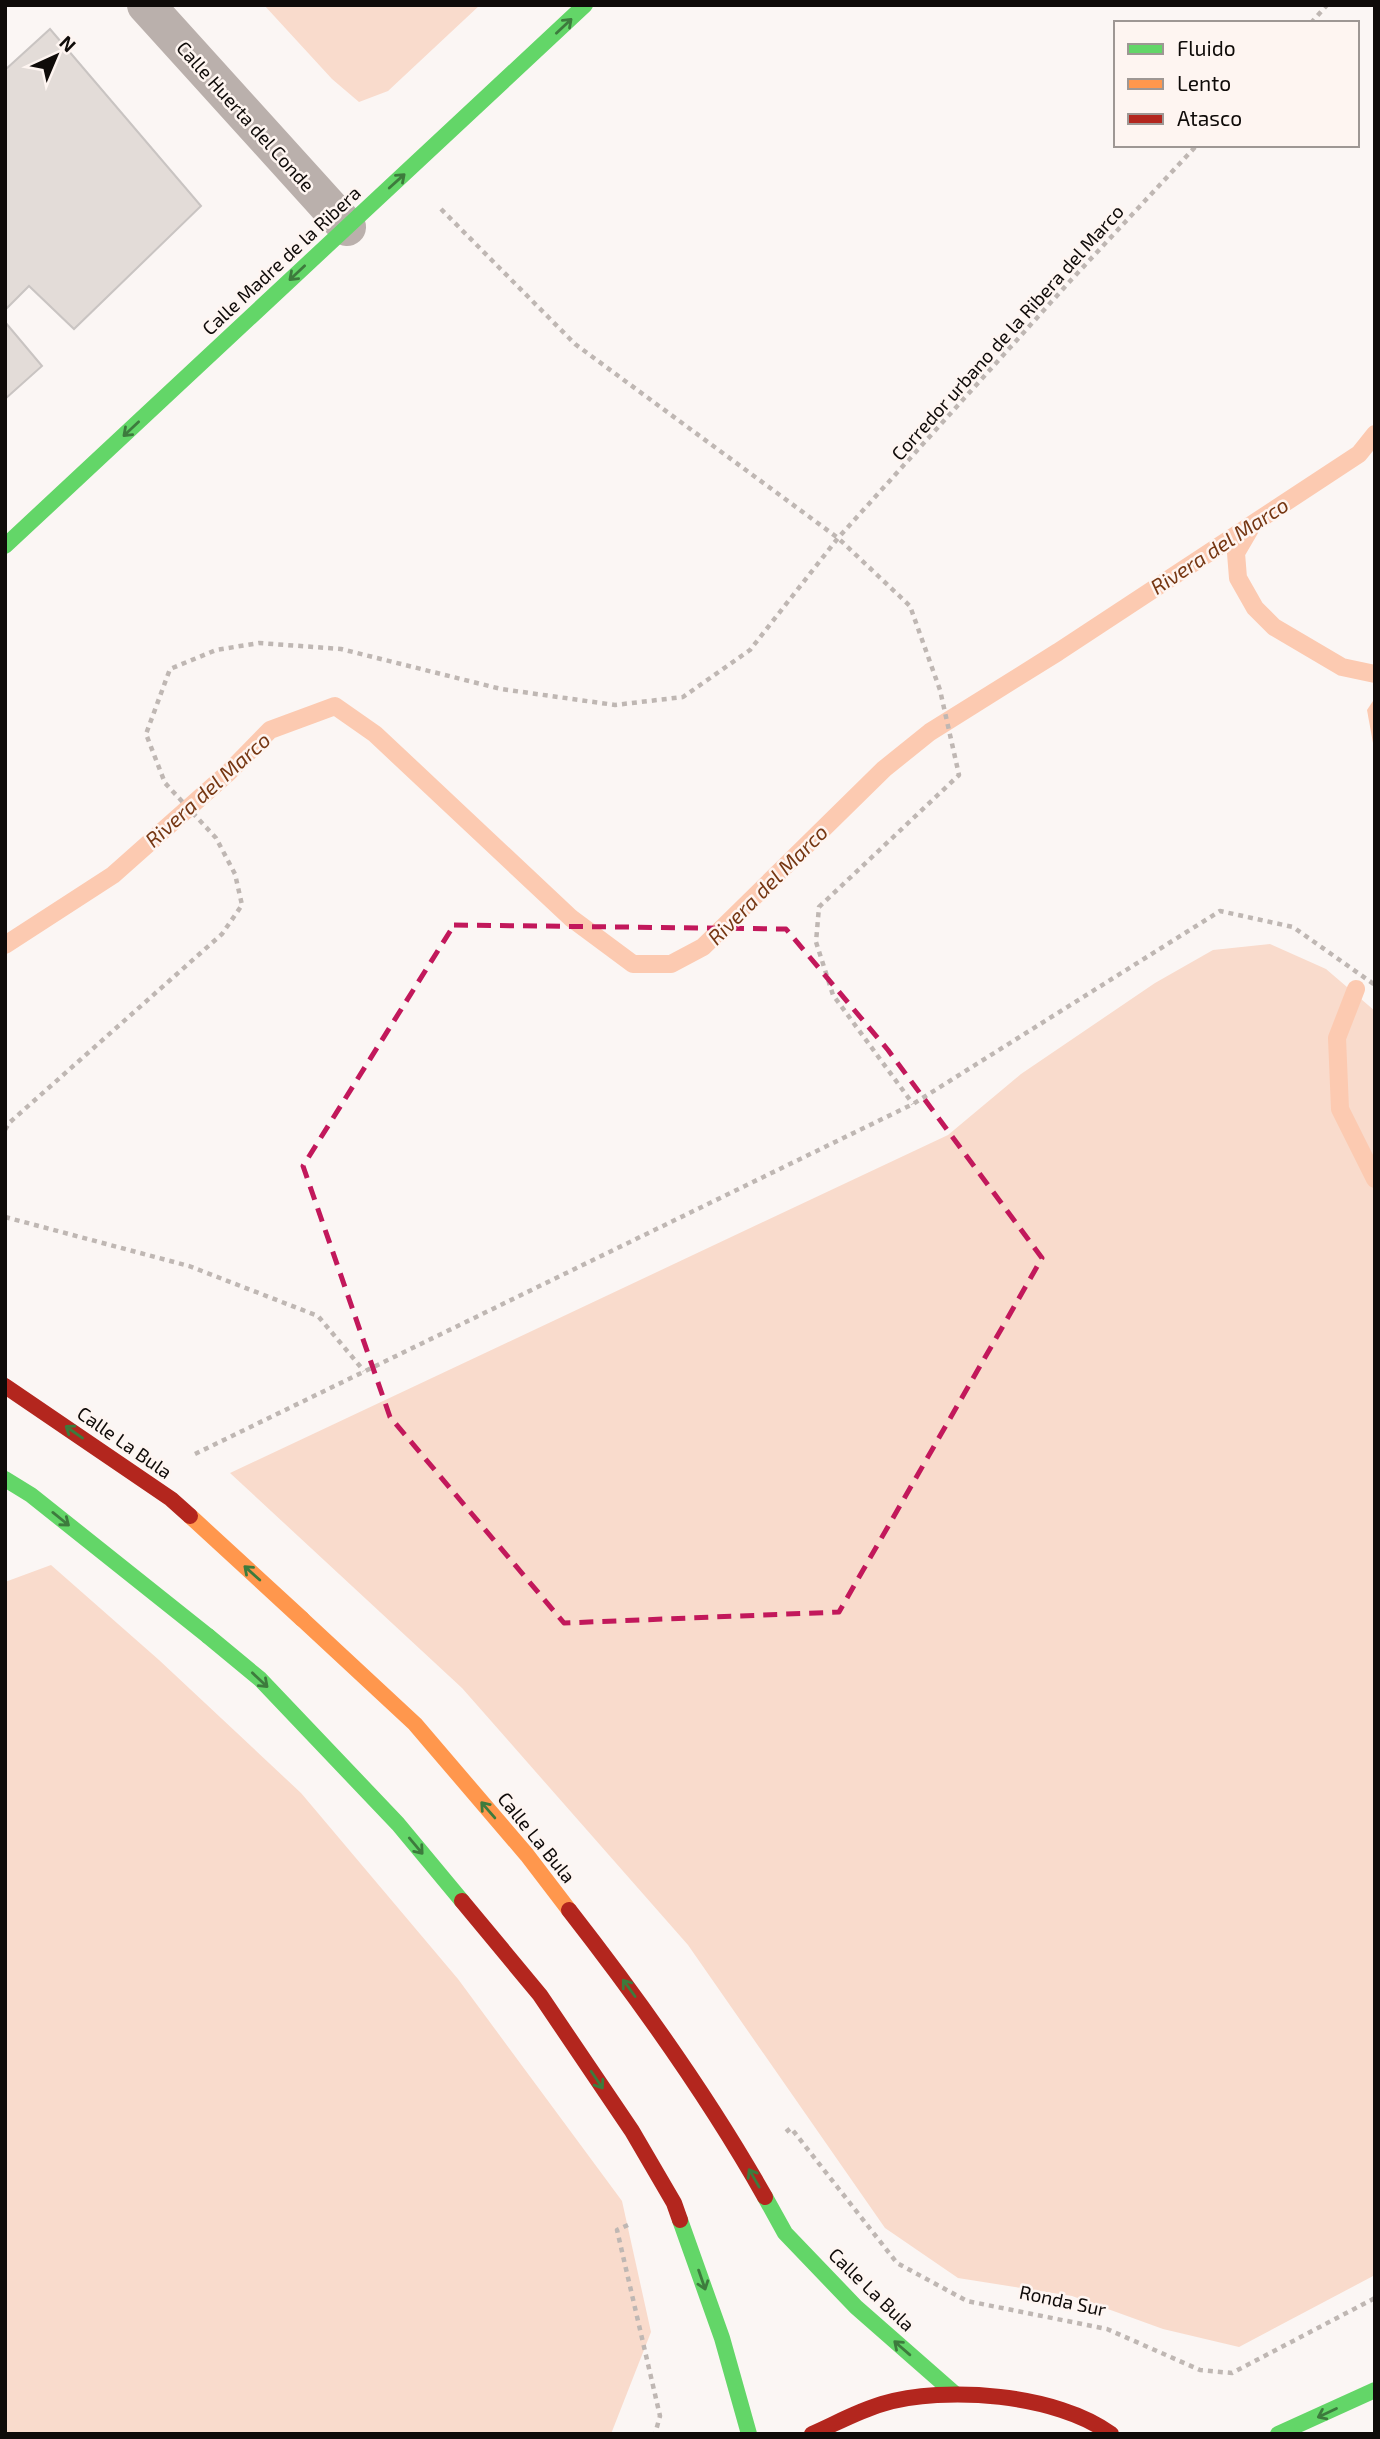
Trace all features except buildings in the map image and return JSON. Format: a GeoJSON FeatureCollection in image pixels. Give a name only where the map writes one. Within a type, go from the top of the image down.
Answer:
{"type":"FeatureCollection","features":[{"type":"Feature","properties":{"kind":"main road","name":"Calle Madre de la Ribera"},"geometry":{"type":"LineString","coordinates":[[5,546],[585,5]]}},
{"type":"Feature","properties":{"kind":"main road","name":"Calle La Bula"},"geometry":{"type":"LineString","coordinates":[[5,1386],[171,1499],[415,1724],[527,1855],[630,1989],[743,2158],[785,2233],[856,2307],[954,2393]]}},
{"type":"Feature","properties":{"kind":"main road"},"geometry":{"type":"LineString","coordinates":[[5,1479],[31,1495],[260,1679],[398,1824],[540,1995],[632,2131],[674,2203],[722,2338],[748,2434]]}},
{"type":"Feature","properties":{"kind":"main road"},"geometry":{"type":"LineString","coordinates":[[1278,2434],[1375,2390]]}},
{"type":"Feature","properties":{"kind":"main road"},"geometry":{"type":"LineString","coordinates":[[812,2434],[882,2404],[954,2393],[1027,2400],[1096,2423],[1111,2434]]}},
{"type":"Feature","properties":{"kind":"street","name":"Calle Huerta del Conde"},"geometry":{"type":"LineString","coordinates":[[146,5],[347,227]]}},
{"type":"Feature","properties":{"kind":"path"},"geometry":{"type":"LineString","coordinates":[[1313,21],[1327,5]]}},
{"type":"Feature","properties":{"kind":"path","name":"Corredor urbano de la Ribera del Marco"},"geometry":{"type":"LineString","coordinates":[[5,1130],[9,1123],[222,934],[242,905],[235,874],[216,838],[165,783],[146,734],[170,669],[216,650],[259,643],[341,649],[500,689],[615,705],[683,697],[750,650],[838,538],[1195,147]]}},
{"type":"Feature","properties":{"kind":"path"},"geometry":{"type":"LineString","coordinates":[[405,174],[575,344],[838,538],[910,606],[940,690],[959,775],[819,907],[816,942],[833,995],[913,1104]]}},
{"type":"Feature","properties":{"kind":"path"},"geometry":{"type":"LineString","coordinates":[[195,1454],[913,1104],[1220,911],[1293,927],[1375,985]]}},
{"type":"Feature","properties":{"kind":"path"},"geometry":{"type":"LineString","coordinates":[[5,1217],[188,1266],[318,1316],[364,1371]]}},
{"type":"Feature","properties":{"kind":"path","name":"Ronda Sur"},"geometry":{"type":"LineString","coordinates":[[792,2128],[897,2263],[967,2301],[1107,2329],[1200,2370],[1232,2373],[1375,2298]]}},
{"type":"Feature","properties":{"kind":"path"},"geometry":{"type":"LineString","coordinates":[[617,2230],[660,2416],[654,2434]]}},
{"type":"Feature","properties":{"kind":"highlighted area"},"geometry":{"type":"Polygon","coordinates":[[[454,925],[786,929],[888,1050],[1042,1258],[839,1612],[564,1623],[390,1417],[303,1166],[454,925]]]}},
{"type":"Feature","properties":{"kind":"shaded area"},"geometry":{"type":"Polygon","coordinates":[[[264,5],[480,5],[388,91],[359,102],[332,79],[264,5]]]}},
{"type":"Feature","properties":{"kind":"shaded area"},"geometry":{"type":"Polygon","coordinates":[[[1375,698],[1375,754],[1367,710],[1375,698]]]}},
{"type":"Feature","properties":{"kind":"shaded area"},"geometry":{"type":"Polygon","coordinates":[[[1270,944],[1326,969],[1375,1011],[1375,2275],[1239,2347],[1163,2329],[1072,2296],[958,2278],[885,2228],[688,1945],[462,1688],[230,1473],[948,1135],[1021,1074],[1155,983],[1213,950],[1270,944]]]}},
{"type":"Feature","properties":{"kind":"shaded area"},"geometry":{"type":"Polygon","coordinates":[[[51,1565],[159,1660],[301,1793],[458,1979],[622,2201],[651,2332],[611,2434],[5,2434],[5,1582],[51,1565]]]}},
{"type":"Feature","properties":{"kind":"waterway","name":"Rivera del Marco"},"geometry":{"type":"LineString","coordinates":[[5,945],[113,875],[229,772],[270,730],[335,706],[375,734],[571,918],[633,964],[671,964],[703,947],[884,769],[930,732],[1058,652],[1359,454],[1375,434]]}},
{"type":"Feature","properties":{"kind":"waterway"},"geometry":{"type":"LineString","coordinates":[[1250,529],[1236,553],[1238,578],[1255,608],[1274,627],[1342,667],[1375,674]]}},
{"type":"Feature","properties":{"kind":"waterway"},"geometry":{"type":"LineString","coordinates":[[1356,989],[1337,1038],[1340,1109],[1375,1179]]}},
{"type":"Feature","properties":{"kind":"traffic: fast"},"geometry":{"type":"LineString","coordinates":[[5,546],[585,5]]}},
{"type":"Feature","properties":{"kind":"traffic: fast"},"geometry":{"type":"LineString","coordinates":[[5,1479],[31,1495],[208,1636]]}},
{"type":"Feature","properties":{"kind":"traffic: fast"},"geometry":{"type":"LineString","coordinates":[[208,1636],[260,1679],[398,1824],[462,1901]]}},
{"type":"Feature","properties":{"kind":"traffic: fast"},"geometry":{"type":"LineString","coordinates":[[765,2197],[785,2233],[856,2307],[954,2393]]}},
{"type":"Feature","properties":{"kind":"traffic: fast"},"geometry":{"type":"LineString","coordinates":[[680,2220],[722,2338],[749,2434]]}},
{"type":"Feature","properties":{"kind":"traffic: fast"},"geometry":{"type":"LineString","coordinates":[[1278,2434],[1375,2390]]}},
{"type":"Feature","properties":{"kind":"traffic: slow"},"geometry":{"type":"LineString","coordinates":[[190,1516],[302,1619]]}},
{"type":"Feature","properties":{"kind":"traffic: slow"},"geometry":{"type":"LineString","coordinates":[[302,1619],[415,1724],[527,1855],[569,1910]]}},
{"type":"Feature","properties":{"kind":"traffic: jam"},"geometry":{"type":"LineString","coordinates":[[5,1386],[171,1499],[190,1516]]}},
{"type":"Feature","properties":{"kind":"traffic: jam"},"geometry":{"type":"LineString","coordinates":[[462,1901],[540,1995],[632,2131],[674,2203],[680,2220]]}},
{"type":"Feature","properties":{"kind":"traffic: jam"},"geometry":{"type":"LineString","coordinates":[[569,1910],[672,2050],[765,2197]]}},
{"type":"Feature","properties":{"kind":"traffic: jam"},"geometry":{"type":"LineString","coordinates":[[812,2434],[882,2404],[937,2395],[1000,2397],[1031,2402],[1088,2420],[1111,2434]]}}]}
